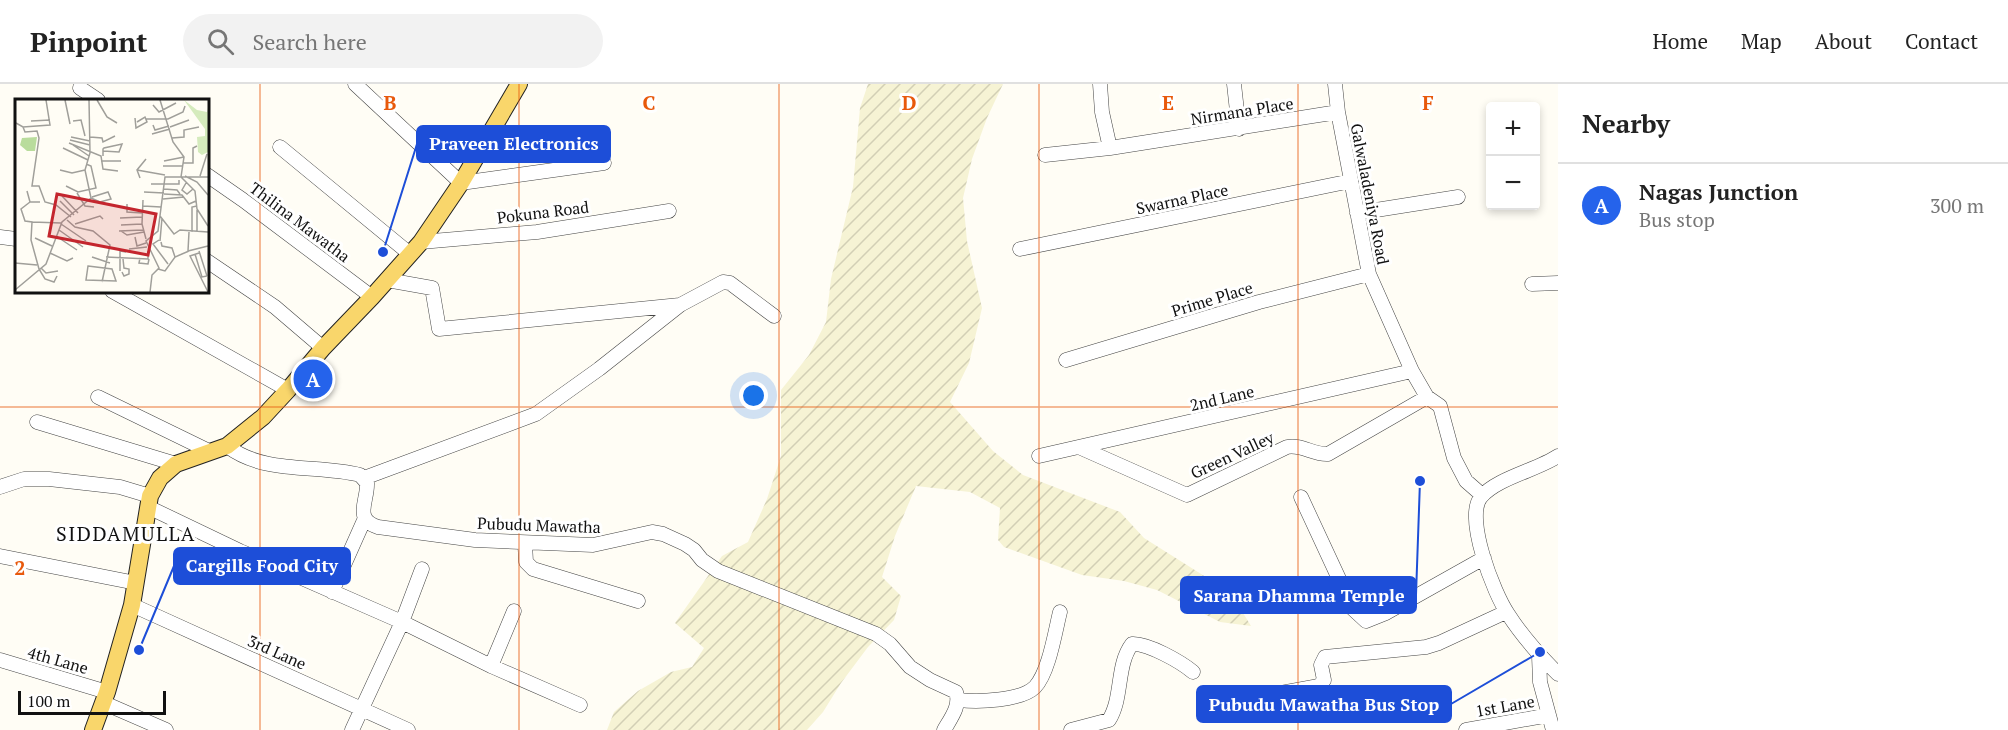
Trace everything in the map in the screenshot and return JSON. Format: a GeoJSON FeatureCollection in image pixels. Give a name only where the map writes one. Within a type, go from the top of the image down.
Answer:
{"type":"FeatureCollection","features":[{"type":"Feature","properties":{"kind":"main road"},"geometry":{"type":"LineString","coordinates":[[93,730],[106,697],[132,605],[149,501],[159,478],[176,464],[227,446],[263,417],[288,390],[323,348],[415,248],[461,183],[519,84]]}},
{"type":"Feature","properties":{"kind":"street"},"geometry":{"type":"LineString","coordinates":[[356,84],[461,183],[604,163]]}},
{"type":"Feature","properties":{"kind":"street"},"geometry":{"type":"LineString","coordinates":[[1100,84],[1102,112],[1110,148]]}},
{"type":"Feature","properties":{"kind":"street"},"geometry":{"type":"LineString","coordinates":[[1234,84],[1239,129]]}},
{"type":"Feature","properties":{"kind":"street","name":"Galwaladeniya Road"},"geometry":{"type":"LineString","coordinates":[[1335,84],[1338,112],[1369,274],[1412,371],[1427,397],[1440,406],[1455,458],[1466,481],[1482,495]]}},
{"type":"Feature","properties":{"kind":"street"},"geometry":{"type":"LineString","coordinates":[[80,88],[96,99]]}},
{"type":"Feature","properties":{"kind":"street","name":"Nirmana Place"},"geometry":{"type":"LineString","coordinates":[[1045,154],[1110,148],[1338,112]]}},
{"type":"Feature","properties":{"kind":"street"},"geometry":{"type":"LineString","coordinates":[[280,147],[415,248]]}},
{"type":"Feature","properties":{"kind":"street","name":"Thilina Mawatha"},"geometry":{"type":"LineString","coordinates":[[208,176],[372,297]]}},
{"type":"Feature","properties":{"kind":"street","name":"Swarna Place"},"geometry":{"type":"LineString","coordinates":[[1020,249],[1351,181]]}},
{"type":"Feature","properties":{"kind":"street"},"geometry":{"type":"LineString","coordinates":[[1357,213],[1458,197]]}},
{"type":"Feature","properties":{"kind":"street","name":"Pokuna Road"},"geometry":{"type":"LineString","coordinates":[[415,248],[669,211]]}},
{"type":"Feature","properties":{"kind":"street"},"geometry":{"type":"LineString","coordinates":[[0,237],[15,240]]}},
{"type":"Feature","properties":{"kind":"street"},"geometry":{"type":"LineString","coordinates":[[208,262],[275,307],[323,348]]}},
{"type":"Feature","properties":{"kind":"street","name":"Prime Place"},"geometry":{"type":"LineString","coordinates":[[1066,360],[1259,302],[1369,274]]}},
{"type":"Feature","properties":{"kind":"street"},"geometry":{"type":"LineString","coordinates":[[387,280],[432,288],[439,329],[680,305]]}},
{"type":"Feature","properties":{"kind":"street"},"geometry":{"type":"LineString","coordinates":[[364,478],[536,414],[599,369],[680,305],[723,282],[730,283],[774,316]]}},
{"type":"Feature","properties":{"kind":"street"},"geometry":{"type":"LineString","coordinates":[[1533,284],[1558,283]]}},
{"type":"Feature","properties":{"kind":"street"},"geometry":{"type":"LineString","coordinates":[[114,292],[288,390]]}},
{"type":"Feature","properties":{"kind":"street","name":"2nd Lane"},"geometry":{"type":"LineString","coordinates":[[1039,456],[1412,371]]}},
{"type":"Feature","properties":{"kind":"street"},"geometry":{"type":"LineString","coordinates":[[98,397],[211,452]]}},
{"type":"Feature","properties":{"kind":"street","name":"Green Valley"},"geometry":{"type":"LineString","coordinates":[[1081,448],[1187,495],[1287,447],[1299,446],[1328,454],[1427,397]]}},
{"type":"Feature","properties":{"kind":"street"},"geometry":{"type":"LineString","coordinates":[[37,423],[176,464]]}},
{"type":"Feature","properties":{"kind":"street"},"geometry":{"type":"LineString","coordinates":[[227,446],[240,455],[262,463],[355,474],[364,478],[368,488],[363,505],[365,518],[332,592]]}},
{"type":"Feature","properties":{"kind":"street"},"geometry":{"type":"LineString","coordinates":[[1558,456],[1508,479],[1482,495],[1476,505],[1475,525],[1484,558],[1506,612],[1539,656],[1558,674]]}},
{"type":"Feature","properties":{"kind":"street"},"geometry":{"type":"LineString","coordinates":[[0,487],[24,479],[49,479],[120,487],[332,592],[580,705]]}},
{"type":"Feature","properties":{"kind":"street"},"geometry":{"type":"LineString","coordinates":[[1301,497],[1353,609],[1366,621],[1386,613],[1484,558]]}},
{"type":"Feature","properties":{"kind":"street","name":"Pubudu Mawatha"},"geometry":{"type":"LineString","coordinates":[[365,518],[372,525],[385,528],[476,540],[525,543],[593,546],[652,532],[663,534],[694,550],[702,560],[718,571],[876,634],[890,644],[910,667],[930,680],[953,689],[959,700]]}},
{"type":"Feature","properties":{"kind":"street"},"geometry":{"type":"LineString","coordinates":[[525,543],[526,562],[533,569],[638,601]]}},
{"type":"Feature","properties":{"kind":"street"},"geometry":{"type":"LineString","coordinates":[[0,556],[136,583]]}},
{"type":"Feature","properties":{"kind":"street"},"geometry":{"type":"LineString","coordinates":[[352,730],[402,622],[422,569]]}},
{"type":"Feature","properties":{"kind":"street","name":"3rd Lane"},"geometry":{"type":"LineString","coordinates":[[132,605],[408,730]]}},
{"type":"Feature","properties":{"kind":"street"},"geometry":{"type":"LineString","coordinates":[[491,666],[514,611]]}},
{"type":"Feature","properties":{"kind":"street"},"geometry":{"type":"LineString","coordinates":[[944,730],[959,700],[996,699],[1033,689],[1044,671],[1060,612]]}},
{"type":"Feature","properties":{"kind":"street"},"geometry":{"type":"LineString","coordinates":[[1248,699],[1319,686],[1324,680],[1321,665],[1325,657],[1439,643],[1506,612]]}},
{"type":"Feature","properties":{"kind":"street"},"geometry":{"type":"LineString","coordinates":[[1071,730],[1109,720],[1113,714],[1118,685],[1132,644],[1138,643],[1167,656],[1193,672]]}},
{"type":"Feature","properties":{"kind":"street"},"geometry":{"type":"LineString","coordinates":[[1539,656],[1540,682],[1553,730]]}},
{"type":"Feature","properties":{"kind":"street","name":"4th Lane"},"geometry":{"type":"LineString","coordinates":[[0,660],[106,697],[166,730]]}},
{"type":"Feature","properties":{"kind":"street","name":"1st Lane"},"geometry":{"type":"LineString","coordinates":[[1466,730],[1549,715]]}},
{"type":"Feature","properties":{"kind":"shaded area"},"geometry":{"type":"Polygon","coordinates":[[[868,84],[1003,84],[972,159],[963,198],[967,241],[982,308],[969,363],[950,402],[993,451],[1023,475],[1120,512],[1144,538],[1209,579],[1240,608],[1251,626],[1220,622],[1157,590],[1124,581],[1082,575],[1004,547],[998,540],[1000,508],[970,492],[916,486],[895,536],[882,577],[901,596],[894,620],[868,647],[823,712],[807,730],[607,730],[614,712],[638,691],[671,672],[692,667],[704,648],[675,623],[722,556],[748,542],[767,499],[781,456],[781,390],[809,355],[826,322],[831,279],[853,187],[860,108],[868,84]]]}},
{"type":"Feature","properties":{"kind":"place","name":"Praveen Electronics"},"geometry":{"type":"Point","coordinates":[383,252]}},
{"type":"Feature","properties":{"kind":"place","name":"Nagas Junction"},"geometry":{"type":"Point","coordinates":[313,379]}},
{"type":"Feature","properties":{"kind":"place","name":"Sarana Dhamma Temple"},"geometry":{"type":"Point","coordinates":[1420,481]}},
{"type":"Feature","properties":{"kind":"place","name":"Cargills Food City"},"geometry":{"type":"Point","coordinates":[139,650]}},
{"type":"Feature","properties":{"kind":"place","name":"Pubudu Mawatha Bus Stop"},"geometry":{"type":"Point","coordinates":[1540,652]}},
{"type":"Feature","properties":{"kind":"district","name":"SIDDAMULLA"},"geometry":{"type":"Point","coordinates":[126,534]}}]}
